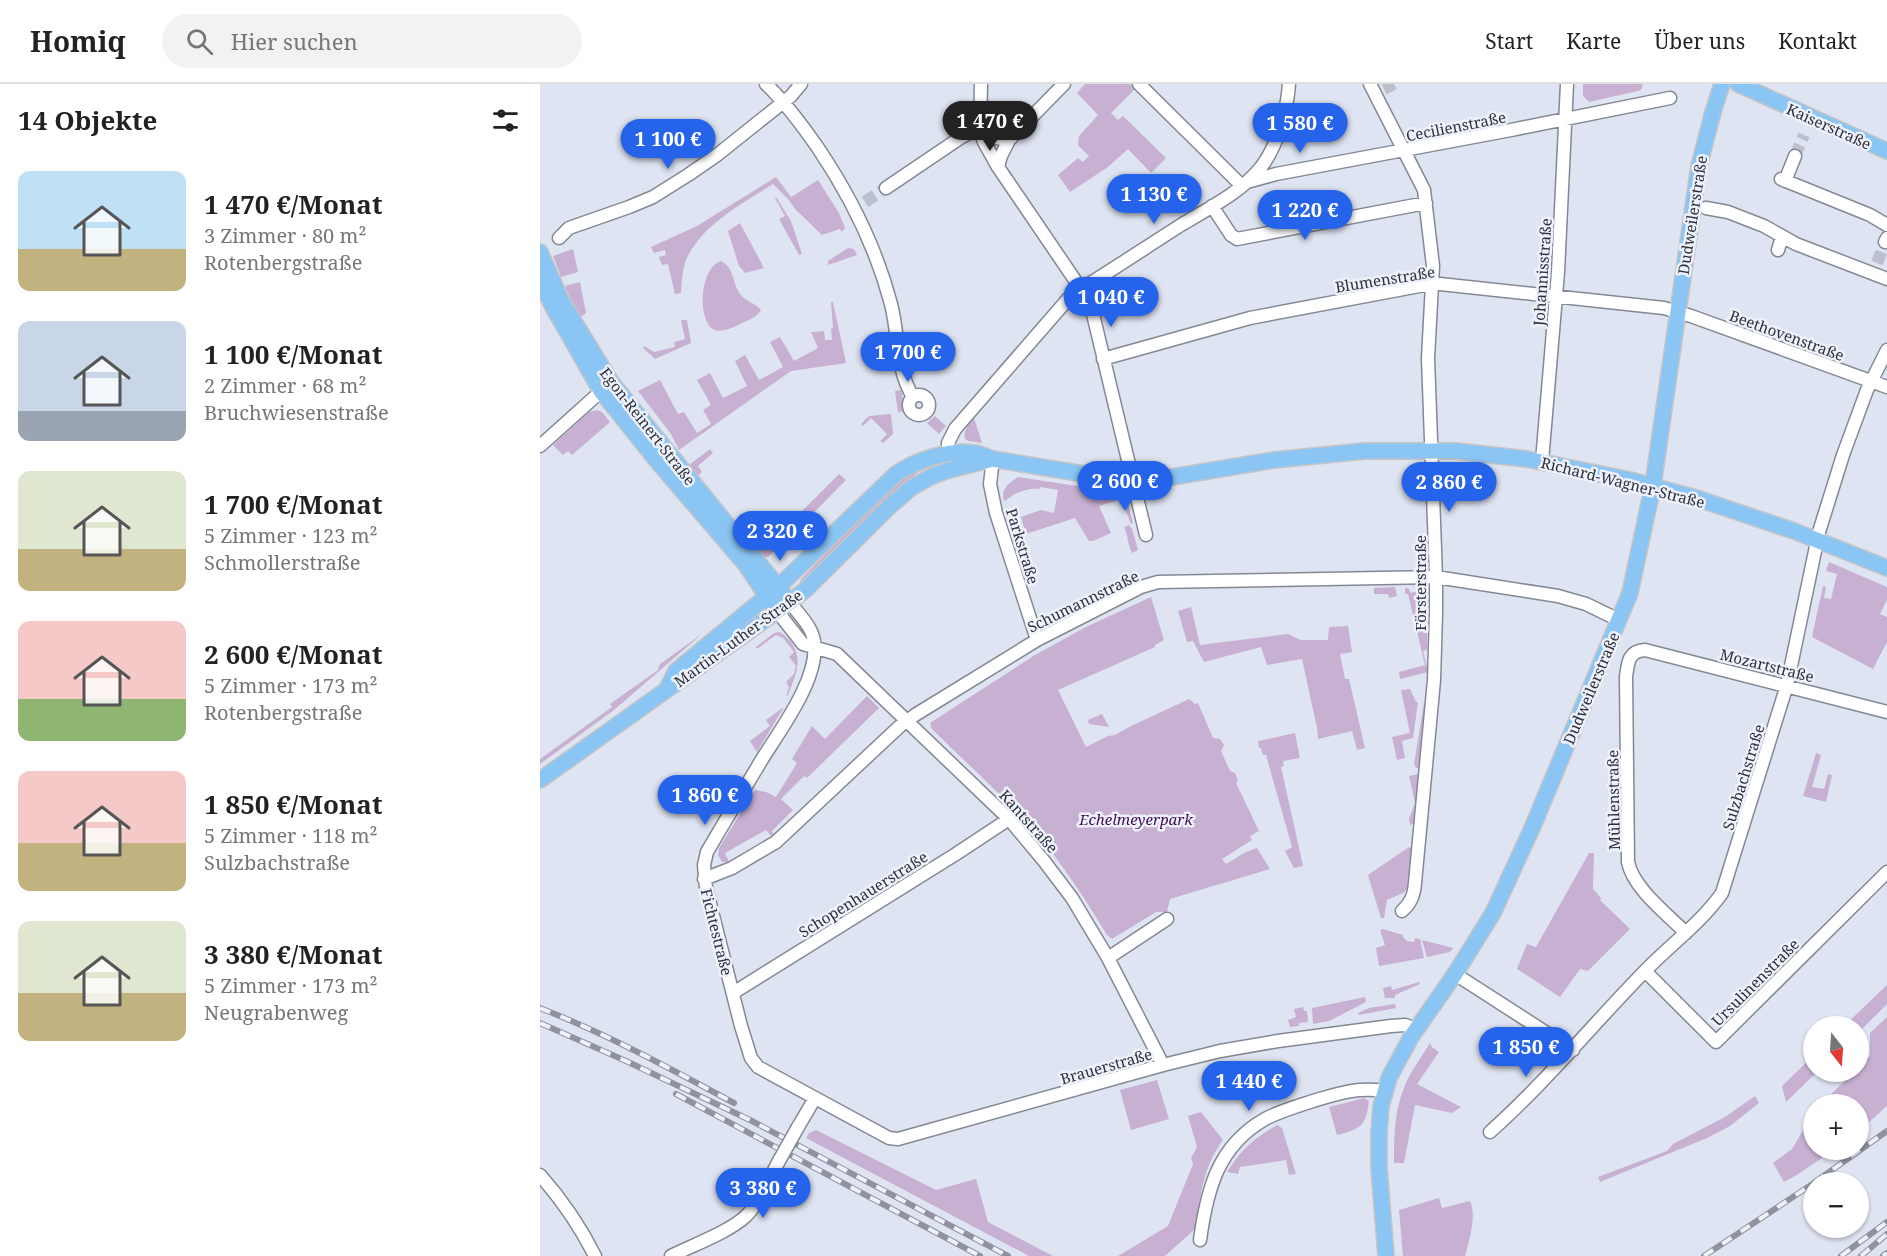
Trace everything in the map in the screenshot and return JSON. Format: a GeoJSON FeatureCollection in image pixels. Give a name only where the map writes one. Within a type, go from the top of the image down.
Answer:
{"type":"FeatureCollection","features":[{"type":"Feature","properties":{"kind":"main road","name":"Dudweilerstraße"},"geometry":{"type":"LineString","coordinates":[[1386,1256],[1378,1141],[1385,1090],[1398,1059],[1493,913],[1628,600],[1653,485],[1699,166],[1722,84]]}},
{"type":"Feature","properties":{"kind":"main road","name":"Kaiserstraße"},"geometry":{"type":"LineString","coordinates":[[1738,84],[1887,151]]}},
{"type":"Feature","properties":{"kind":"main road","name":"Egon-Reinert-Straße"},"geometry":{"type":"LineString","coordinates":[[540,252],[562,302],[597,359],[606,386],[626,423],[746,566],[772,591]]}},
{"type":"Feature","properties":{"kind":"main road","name":"Egon-Reinert-Straße"},"geometry":{"type":"LineString","coordinates":[[540,280],[553,307],[606,386],[772,591]]}},
{"type":"Feature","properties":{"kind":"main road","name":"Richard-Wagner-Straße"},"geometry":{"type":"LineString","coordinates":[[993,459],[1133,482],[1321,454],[1365,451],[1431,450],[1542,461],[1653,485],[1696,498],[1817,540],[1887,568]]}},
{"type":"Feature","properties":{"kind":"main road","name":"Martin-Luther-Straße"},"geometry":{"type":"LineString","coordinates":[[667,690],[676,671],[772,591],[896,474],[918,462],[948,454],[975,453],[993,459]]}},
{"type":"Feature","properties":{"kind":"main road","name":"Martin-Luther-Straße"},"geometry":{"type":"LineString","coordinates":[[540,780],[805,590],[911,488],[932,476],[993,459]]}},
{"type":"Feature","properties":{"kind":"main road"},"geometry":{"type":"LineString","coordinates":[[772,591],[783,607]]}},
{"type":"Feature","properties":{"kind":"main road"},"geometry":{"type":"LineString","coordinates":[[1377,1256],[1384,1233]]}},
{"type":"Feature","properties":{"kind":"street"},"geometry":{"type":"LineString","coordinates":[[766,84],[783,102],[860,205],[894,317],[903,377],[913,397]]}},
{"type":"Feature","properties":{"kind":"street"},"geometry":{"type":"LineString","coordinates":[[559,238],[569,228],[652,197],[717,155],[783,102],[801,84]]}},
{"type":"Feature","properties":{"kind":"street"},"geometry":{"type":"LineString","coordinates":[[981,84],[980,132],[984,142],[1076,292],[1092,310],[1146,535]]}},
{"type":"Feature","properties":{"kind":"street"},"geometry":{"type":"LineString","coordinates":[[998,167],[1009,140],[1064,84]]}},
{"type":"Feature","properties":{"kind":"street"},"geometry":{"type":"LineString","coordinates":[[1139,84],[1244,184]]}},
{"type":"Feature","properties":{"kind":"street"},"geometry":{"type":"LineString","coordinates":[[948,454],[948,443],[960,424],[1011,363],[1076,292],[1212,206],[1244,184],[1263,164],[1286,110],[1289,84]]}},
{"type":"Feature","properties":{"kind":"street","name":"Försterstraße"},"geometry":{"type":"LineString","coordinates":[[1370,84],[1422,184],[1432,266],[1428,358],[1436,577],[1434,680],[1414,894],[1409,906],[1402,911]]}},
{"type":"Feature","properties":{"kind":"street","name":"Johannisstraße"},"geometry":{"type":"LineString","coordinates":[[1542,461],[1556,296],[1568,84]]}},
{"type":"Feature","properties":{"kind":"street","name":"Cecilienstraße"},"geometry":{"type":"LineString","coordinates":[[1244,184],[1276,174],[1670,98]]}},
{"type":"Feature","properties":{"kind":"street"},"geometry":{"type":"LineString","coordinates":[[886,188],[971,132],[980,132],[989,137],[1009,140]]}},
{"type":"Feature","properties":{"kind":"street"},"geometry":{"type":"LineString","coordinates":[[1795,156],[1783,180],[1870,215],[1887,225]]}},
{"type":"Feature","properties":{"kind":"street"},"geometry":{"type":"LineString","coordinates":[[1212,206],[1231,235],[1237,239],[1426,202]]}},
{"type":"Feature","properties":{"kind":"street"},"geometry":{"type":"LineString","coordinates":[[1706,208],[1728,212],[1764,226],[1796,244],[1875,268],[1887,279]]}},
{"type":"Feature","properties":{"kind":"street"},"geometry":{"type":"LineString","coordinates":[[1778,250],[1779,235]]}},
{"type":"Feature","properties":{"kind":"street","name":"Blumenstraße"},"geometry":{"type":"LineString","coordinates":[[1103,359],[1250,318],[1430,284],[1640,305],[1677,312]]}},
{"type":"Feature","properties":{"kind":"street","name":"Beethovenstraße"},"geometry":{"type":"LineString","coordinates":[[1677,312],[1887,387]]}},
{"type":"Feature","properties":{"kind":"street","name":"Sulzbachstraße"},"geometry":{"type":"LineString","coordinates":[[1490,1132],[1525,1100],[1645,971],[1702,918],[1722,893],[1787,686],[1817,540],[1843,456],[1870,381],[1887,350]]}},
{"type":"Feature","properties":{"kind":"street"},"geometry":{"type":"LineString","coordinates":[[540,446],[606,386]]}},
{"type":"Feature","properties":{"kind":"street","name":"Parkstraße"},"geometry":{"type":"LineString","coordinates":[[993,459],[990,484],[996,513],[1037,640]]}},
{"type":"Feature","properties":{"kind":"street","name":"Schumannstraße"},"geometry":{"type":"LineString","coordinates":[[704,879],[755,856],[776,842],[908,720],[1037,640],[1141,587],[1158,582],[1436,577],[1558,596],[1586,604],[1620,620]]}},
{"type":"Feature","properties":{"kind":"street"},"geometry":{"type":"LineString","coordinates":[[783,607],[803,644],[815,647]]}},
{"type":"Feature","properties":{"kind":"street","name":"Kantstraße"},"geometry":{"type":"LineString","coordinates":[[815,647],[837,654],[908,720],[1009,819],[1044,861],[1072,898],[1108,958],[1163,1065]]}},
{"type":"Feature","properties":{"kind":"street","name":"Fichtestraße"},"geometry":{"type":"LineString","coordinates":[[815,647],[803,692],[707,852],[704,865],[704,879],[732,993],[751,1058],[758,1067],[815,1098]]}},
{"type":"Feature","properties":{"kind":"street","name":"Mozartstraße"},"geometry":{"type":"LineString","coordinates":[[1639,650],[1887,712]]}},
{"type":"Feature","properties":{"kind":"street","name":"Mühlenstraße"},"geometry":{"type":"LineString","coordinates":[[1639,650],[1631,655],[1628,661],[1626,677],[1628,862],[1630,873],[1638,884],[1686,933]]}},
{"type":"Feature","properties":{"kind":"street","name":"Schopenhauerstraße"},"geometry":{"type":"LineString","coordinates":[[732,993],[1009,819]]}},
{"type":"Feature","properties":{"kind":"street","name":"Ursulinenstraße"},"geometry":{"type":"LineString","coordinates":[[1645,971],[1716,1042],[1887,872]]}},
{"type":"Feature","properties":{"kind":"street"},"geometry":{"type":"LineString","coordinates":[[1108,958],[1167,919]]}},
{"type":"Feature","properties":{"kind":"street"},"geometry":{"type":"LineString","coordinates":[[1455,974],[1573,1050]]}},
{"type":"Feature","properties":{"kind":"street","name":"Brauerstraße"},"geometry":{"type":"LineString","coordinates":[[815,1098],[889,1138],[898,1139],[1163,1065],[1228,1050],[1278,1041],[1405,1025],[1417,1029]]}},
{"type":"Feature","properties":{"kind":"street"},"geometry":{"type":"LineString","coordinates":[[1200,1239],[1207,1197],[1214,1176],[1224,1157],[1242,1136],[1275,1114],[1332,1095],[1368,1088],[1385,1090]]}},
{"type":"Feature","properties":{"kind":"street"},"geometry":{"type":"LineString","coordinates":[[671,1256],[728,1228],[746,1216],[815,1098]]}},
{"type":"Feature","properties":{"kind":"street"},"geometry":{"type":"LineString","coordinates":[[540,1175],[567,1207],[596,1256]]}},
{"type":"Feature","properties":{"kind":"green space"},"geometry":{"type":"Polygon","coordinates":[[[1085,84],[1130,84],[1135,89],[1111,113],[1118,120],[1123,116],[1166,158],[1151,173],[1128,149],[1108,167],[1070,192],[1058,175],[1078,158],[1083,162],[1089,156],[1078,145],[1079,136],[1098,115],[1077,93],[1085,84]]]}},
{"type":"Feature","properties":{"kind":"green space"},"geometry":{"type":"Polygon","coordinates":[[[1583,84],[1643,84],[1641,90],[1638,91],[1589,102],[1583,96],[1583,84]]]}},
{"type":"Feature","properties":{"kind":"green space"},"geometry":{"type":"Polygon","coordinates":[[[997,104],[1014,104],[1023,109],[1012,121],[996,118],[997,104]]]}},
{"type":"Feature","properties":{"kind":"green space"},"geometry":{"type":"Polygon","coordinates":[[[776,177],[791,197],[818,180],[839,213],[845,228],[842,232],[840,229],[822,235],[773,184],[736,207],[712,225],[702,236],[686,260],[681,293],[675,294],[668,264],[662,265],[659,257],[666,255],[665,250],[654,253],[651,247],[697,226],[776,177]]]}},
{"type":"Feature","properties":{"kind":"green space"},"geometry":{"type":"Polygon","coordinates":[[[776,197],[791,221],[802,254],[799,255],[779,219],[785,216],[776,197]]]}},
{"type":"Feature","properties":{"kind":"green space"},"geometry":{"type":"Polygon","coordinates":[[[740,223],[764,268],[745,273],[739,266],[728,231],[740,223]]]}},
{"type":"Feature","properties":{"kind":"green space"},"geometry":{"type":"Polygon","coordinates":[[[848,248],[854,249],[857,255],[828,265],[828,261],[848,248]]]}},
{"type":"Feature","properties":{"kind":"green space"},"geometry":{"type":"Polygon","coordinates":[[[573,249],[578,272],[561,277],[553,256],[573,249]]]}},
{"type":"Feature","properties":{"kind":"green space"},"geometry":{"type":"Polygon","coordinates":[[[721,261],[729,268],[741,295],[761,310],[750,319],[718,331],[711,328],[707,321],[703,291],[709,272],[721,261]]]}},
{"type":"Feature","properties":{"kind":"green space"},"geometry":{"type":"Polygon","coordinates":[[[580,282],[586,313],[581,317],[565,286],[580,282]]]}},
{"type":"Feature","properties":{"kind":"green space"},"geometry":{"type":"Polygon","coordinates":[[[831,302],[833,302],[846,363],[791,371],[679,450],[671,434],[638,391],[660,380],[678,414],[684,412],[697,433],[711,424],[703,410],[711,405],[697,380],[710,373],[723,398],[747,386],[735,361],[745,355],[759,380],[783,367],[770,342],[780,337],[794,361],[818,348],[811,332],[824,331],[825,340],[832,340],[831,302]]]}},
{"type":"Feature","properties":{"kind":"green space"},"geometry":{"type":"Polygon","coordinates":[[[681,320],[687,320],[691,343],[655,359],[643,348],[644,346],[654,352],[675,347],[674,342],[685,339],[681,320]]]}},
{"type":"Feature","properties":{"kind":"green space"},"geometry":{"type":"Polygon","coordinates":[[[901,390],[905,411],[898,412],[895,391],[901,390]]]}},
{"type":"Feature","properties":{"kind":"green space"},"geometry":{"type":"Polygon","coordinates":[[[597,410],[602,412],[610,422],[572,455],[568,451],[563,455],[553,445],[589,412],[597,410]]]}},
{"type":"Feature","properties":{"kind":"green space"},"geometry":{"type":"Polygon","coordinates":[[[891,414],[893,434],[883,443],[880,441],[887,434],[871,418],[863,426],[861,424],[869,416],[891,414]]]}},
{"type":"Feature","properties":{"kind":"green space"},"geometry":{"type":"Polygon","coordinates":[[[935,416],[946,426],[939,434],[927,423],[935,416]]]}},
{"type":"Feature","properties":{"kind":"green space"},"geometry":{"type":"Polygon","coordinates":[[[974,418],[982,443],[965,439],[968,425],[974,418]]]}},
{"type":"Feature","properties":{"kind":"green space"},"geometry":{"type":"Polygon","coordinates":[[[710,449],[713,453],[698,466],[702,472],[697,476],[689,465],[710,449]]]}},
{"type":"Feature","properties":{"kind":"green space"},"geometry":{"type":"Polygon","coordinates":[[[944,461],[917,473],[802,582],[800,580],[864,513],[905,477],[916,470],[944,461]]]}},
{"type":"Feature","properties":{"kind":"green space"},"geometry":{"type":"Polygon","coordinates":[[[839,474],[846,480],[787,540],[780,533],[839,474]]]}},
{"type":"Feature","properties":{"kind":"green space"},"geometry":{"type":"Polygon","coordinates":[[[1018,477],[1103,490],[1127,500],[1133,523],[1131,524],[1121,499],[1099,506],[1111,533],[1093,541],[1089,541],[1075,518],[1026,534],[1021,517],[1041,510],[1054,513],[1058,490],[1040,487],[1029,489],[1004,501],[1004,490],[1018,477]]]}},
{"type":"Feature","properties":{"kind":"green space"},"geometry":{"type":"Polygon","coordinates":[[[1129,525],[1138,550],[1132,553],[1124,527],[1129,525]]]}},
{"type":"Feature","properties":{"kind":"green space"},"geometry":{"type":"Polygon","coordinates":[[[761,540],[767,546],[770,543],[776,549],[768,557],[765,557],[755,546],[761,540]]]}},
{"type":"Feature","properties":{"kind":"green space"},"geometry":{"type":"Polygon","coordinates":[[[1829,562],[1887,587],[1887,600],[1880,614],[1887,617],[1887,642],[1873,669],[1812,637],[1823,586],[1826,587],[1824,598],[1831,599],[1837,574],[1826,571],[1829,562]]]}},
{"type":"Feature","properties":{"kind":"green space"},"geometry":{"type":"Polygon","coordinates":[[[1395,587],[1397,596],[1389,598],[1388,594],[1374,594],[1374,588],[1395,587]]]}},
{"type":"Feature","properties":{"kind":"green space"},"geometry":{"type":"Polygon","coordinates":[[[1405,588],[1408,588],[1411,593],[1423,590],[1424,592],[1420,593],[1422,601],[1427,601],[1427,650],[1423,651],[1428,672],[1400,679],[1399,672],[1425,665],[1405,588]]]}},
{"type":"Feature","properties":{"kind":"green space","name":"Echelmeyerpark"},"geometry":{"type":"Polygon","coordinates":[[[1151,597],[1164,640],[1155,647],[1058,690],[1086,747],[1189,699],[1195,704],[1198,703],[1213,738],[1220,739],[1224,745],[1221,751],[1230,771],[1235,773],[1238,781],[1236,783],[1259,831],[1250,836],[1252,840],[1222,859],[1226,864],[1257,848],[1270,869],[1170,899],[1167,912],[1156,912],[1112,939],[1043,841],[1007,802],[932,729],[930,723],[1035,655],[1086,627],[1151,597]]]}},
{"type":"Feature","properties":{"kind":"green space"},"geometry":{"type":"Polygon","coordinates":[[[1191,607],[1200,645],[1288,634],[1301,640],[1328,640],[1329,627],[1348,626],[1352,652],[1340,654],[1345,679],[1349,679],[1365,748],[1357,750],[1352,731],[1318,739],[1302,659],[1267,665],[1261,647],[1204,662],[1193,641],[1187,642],[1178,611],[1191,607]]]}},
{"type":"Feature","properties":{"kind":"green space"},"geometry":{"type":"Polygon","coordinates":[[[780,632],[791,642],[798,662],[793,681],[786,696],[789,687],[786,682],[794,674],[796,666],[789,657],[794,652],[783,638],[776,635],[757,649],[756,647],[774,633],[780,632]]]}},
{"type":"Feature","properties":{"kind":"green space"},"geometry":{"type":"Polygon","coordinates":[[[702,634],[614,710],[540,764],[540,759],[612,707],[610,704],[658,670],[660,664],[702,634]]]}},
{"type":"Feature","properties":{"kind":"green space"},"geometry":{"type":"Polygon","coordinates":[[[1410,689],[1418,702],[1413,738],[1402,741],[1405,758],[1397,760],[1392,737],[1410,733],[1401,690],[1410,689]]]}},
{"type":"Feature","properties":{"kind":"green space"},"geometry":{"type":"Polygon","coordinates":[[[867,696],[879,708],[807,778],[804,776],[781,799],[793,810],[772,831],[774,834],[771,836],[766,830],[725,853],[729,862],[722,862],[718,855],[719,848],[755,790],[776,797],[797,763],[792,759],[812,726],[825,739],[867,696]]]}},
{"type":"Feature","properties":{"kind":"green space"},"geometry":{"type":"Polygon","coordinates":[[[1424,703],[1426,703],[1417,822],[1410,825],[1409,819],[1415,803],[1409,776],[1419,774],[1419,768],[1416,768],[1414,764],[1424,703]]]}},
{"type":"Feature","properties":{"kind":"green space"},"geometry":{"type":"Polygon","coordinates":[[[784,707],[757,752],[750,741],[770,726],[766,720],[784,707]]]}},
{"type":"Feature","properties":{"kind":"green space"},"geometry":{"type":"Polygon","coordinates":[[[1102,714],[1109,727],[1089,724],[1088,720],[1102,714]]]}},
{"type":"Feature","properties":{"kind":"green space"},"geometry":{"type":"Polygon","coordinates":[[[1295,733],[1300,758],[1283,761],[1284,766],[1281,767],[1303,866],[1294,868],[1285,851],[1292,847],[1266,755],[1263,755],[1259,748],[1258,741],[1295,733]]]}},
{"type":"Feature","properties":{"kind":"green space"},"geometry":{"type":"Polygon","coordinates":[[[1816,753],[1821,755],[1812,787],[1824,789],[1828,774],[1832,775],[1826,802],[1803,796],[1816,753]]]}},
{"type":"Feature","properties":{"kind":"green space"},"geometry":{"type":"Polygon","coordinates":[[[1409,847],[1413,849],[1407,889],[1387,900],[1384,918],[1381,918],[1368,875],[1409,847]]]}},
{"type":"Feature","properties":{"kind":"green space"},"geometry":{"type":"Polygon","coordinates":[[[1589,853],[1594,853],[1593,889],[1601,898],[1600,900],[1630,929],[1588,971],[1580,969],[1560,997],[1517,969],[1527,944],[1536,947],[1589,853]]]}},
{"type":"Feature","properties":{"kind":"green space"},"geometry":{"type":"Polygon","coordinates":[[[1380,930],[1403,935],[1407,941],[1414,942],[1415,938],[1420,939],[1424,958],[1379,966],[1376,948],[1385,945],[1380,930]]]}},
{"type":"Feature","properties":{"kind":"green space"},"geometry":{"type":"Polygon","coordinates":[[[1422,940],[1453,948],[1450,952],[1427,957],[1422,940]]]}},
{"type":"Feature","properties":{"kind":"green space"},"geometry":{"type":"Polygon","coordinates":[[[1419,982],[1420,984],[1395,995],[1395,998],[1385,998],[1383,988],[1391,986],[1392,990],[1419,982]]]}},
{"type":"Feature","properties":{"kind":"green space"},"geometry":{"type":"Polygon","coordinates":[[[1887,985],[1887,1004],[1869,1022],[1869,1016],[1854,1016],[1887,985]]]}},
{"type":"Feature","properties":{"kind":"green space"},"geometry":{"type":"Polygon","coordinates":[[[1365,997],[1366,1002],[1329,1021],[1313,1024],[1312,1008],[1365,997]]]}},
{"type":"Feature","properties":{"kind":"green space"},"geometry":{"type":"Polygon","coordinates":[[[1395,1004],[1396,1008],[1359,1015],[1358,1013],[1369,1008],[1395,1004]]]}},
{"type":"Feature","properties":{"kind":"green space"},"geometry":{"type":"Polygon","coordinates":[[[1303,1007],[1304,1011],[1307,1011],[1308,1022],[1290,1027],[1288,1020],[1296,1017],[1294,1009],[1303,1007]]]}},
{"type":"Feature","properties":{"kind":"green space"},"geometry":{"type":"Polygon","coordinates":[[[1887,1017],[1887,1106],[1869,1122],[1869,1094],[1831,1094],[1844,1082],[1869,1082],[1870,1033],[1887,1017]]]}},
{"type":"Feature","properties":{"kind":"green space"},"geometry":{"type":"Polygon","coordinates":[[[1430,1043],[1439,1052],[1417,1084],[1461,1107],[1452,1113],[1415,1105],[1404,1163],[1394,1163],[1398,1106],[1409,1076],[1430,1043]]]}},
{"type":"Feature","properties":{"kind":"green space"},"geometry":{"type":"Polygon","coordinates":[[[1803,1066],[1803,1082],[1807,1082],[1786,1102],[1782,1086],[1803,1066]]]}},
{"type":"Feature","properties":{"kind":"green space"},"geometry":{"type":"Polygon","coordinates":[[[1157,1080],[1169,1119],[1131,1130],[1120,1090],[1157,1080]]]}},
{"type":"Feature","properties":{"kind":"green space"},"geometry":{"type":"Polygon","coordinates":[[[1755,1096],[1759,1103],[1730,1126],[1707,1138],[1600,1182],[1598,1177],[1667,1151],[1673,1144],[1725,1117],[1755,1096]]]}},
{"type":"Feature","properties":{"kind":"green space"},"geometry":{"type":"Polygon","coordinates":[[[1364,1098],[1369,1101],[1364,1122],[1351,1131],[1337,1135],[1329,1107],[1364,1098]]]}},
{"type":"Feature","properties":{"kind":"green space"},"geometry":{"type":"Polygon","coordinates":[[[1201,1112],[1223,1140],[1207,1171],[1196,1228],[1165,1256],[1118,1256],[1168,1226],[1193,1164],[1191,1158],[1197,1147],[1188,1116],[1201,1112]]]}},
{"type":"Feature","properties":{"kind":"green space"},"geometry":{"type":"Polygon","coordinates":[[[1277,1125],[1282,1128],[1296,1174],[1289,1175],[1286,1160],[1240,1167],[1238,1174],[1227,1172],[1249,1145],[1277,1125]]]}},
{"type":"Feature","properties":{"kind":"green space"},"geometry":{"type":"Polygon","coordinates":[[[816,1130],[936,1190],[976,1179],[988,1222],[1053,1256],[1029,1256],[806,1138],[809,1133],[816,1130]]]}},
{"type":"Feature","properties":{"kind":"green space"},"geometry":{"type":"Polygon","coordinates":[[[1803,1130],[1803,1160],[1819,1160],[1784,1182],[1773,1163],[1792,1149],[1803,1130]]]}},
{"type":"Feature","properties":{"kind":"green space"},"geometry":{"type":"Polygon","coordinates":[[[1439,1198],[1442,1208],[1470,1201],[1473,1221],[1465,1256],[1403,1256],[1399,1210],[1439,1198]]]}},
{"type":"Feature","properties":{"kind":"tunnel"},"geometry":{"type":"LineString","coordinates":[[1384,89],[1394,84]]}},
{"type":"Feature","properties":{"kind":"tunnel"},"geometry":{"type":"LineString","coordinates":[[1795,156],[1804,135]]}},
{"type":"Feature","properties":{"kind":"tunnel"},"geometry":{"type":"LineString","coordinates":[[865,202],[886,188]]}},
{"type":"Feature","properties":{"kind":"tunnel"},"geometry":{"type":"LineString","coordinates":[[1877,263],[1885,242]]}},
{"type":"Feature","properties":{"kind":"railway"},"geometry":{"type":"LineString","coordinates":[[540,1008],[614,1041],[734,1103]]}},
{"type":"Feature","properties":{"kind":"railway"},"geometry":{"type":"LineString","coordinates":[[540,1023],[752,1121],[1008,1256]]}},
{"type":"Feature","properties":{"kind":"railway"},"geometry":{"type":"LineString","coordinates":[[676,1094],[980,1256]]}},
{"type":"Feature","properties":{"kind":"railway"},"geometry":{"type":"LineString","coordinates":[[1829,1172],[1887,1131]]}},
{"type":"Feature","properties":{"kind":"railway"},"geometry":{"type":"LineString","coordinates":[[1704,1256],[1803,1190]]}},
{"type":"Feature","properties":{"kind":"railway"},"geometry":{"type":"LineString","coordinates":[[1841,1256],[1887,1222]]}},
{"type":"Feature","properties":{"kind":"railway"},"geometry":{"type":"LineString","coordinates":[[1861,1256],[1887,1234]]}},
{"type":"Feature","properties":{"kind":"railway"},"geometry":{"type":"LineString","coordinates":[[1883,1256],[1887,1253]]}}]}
